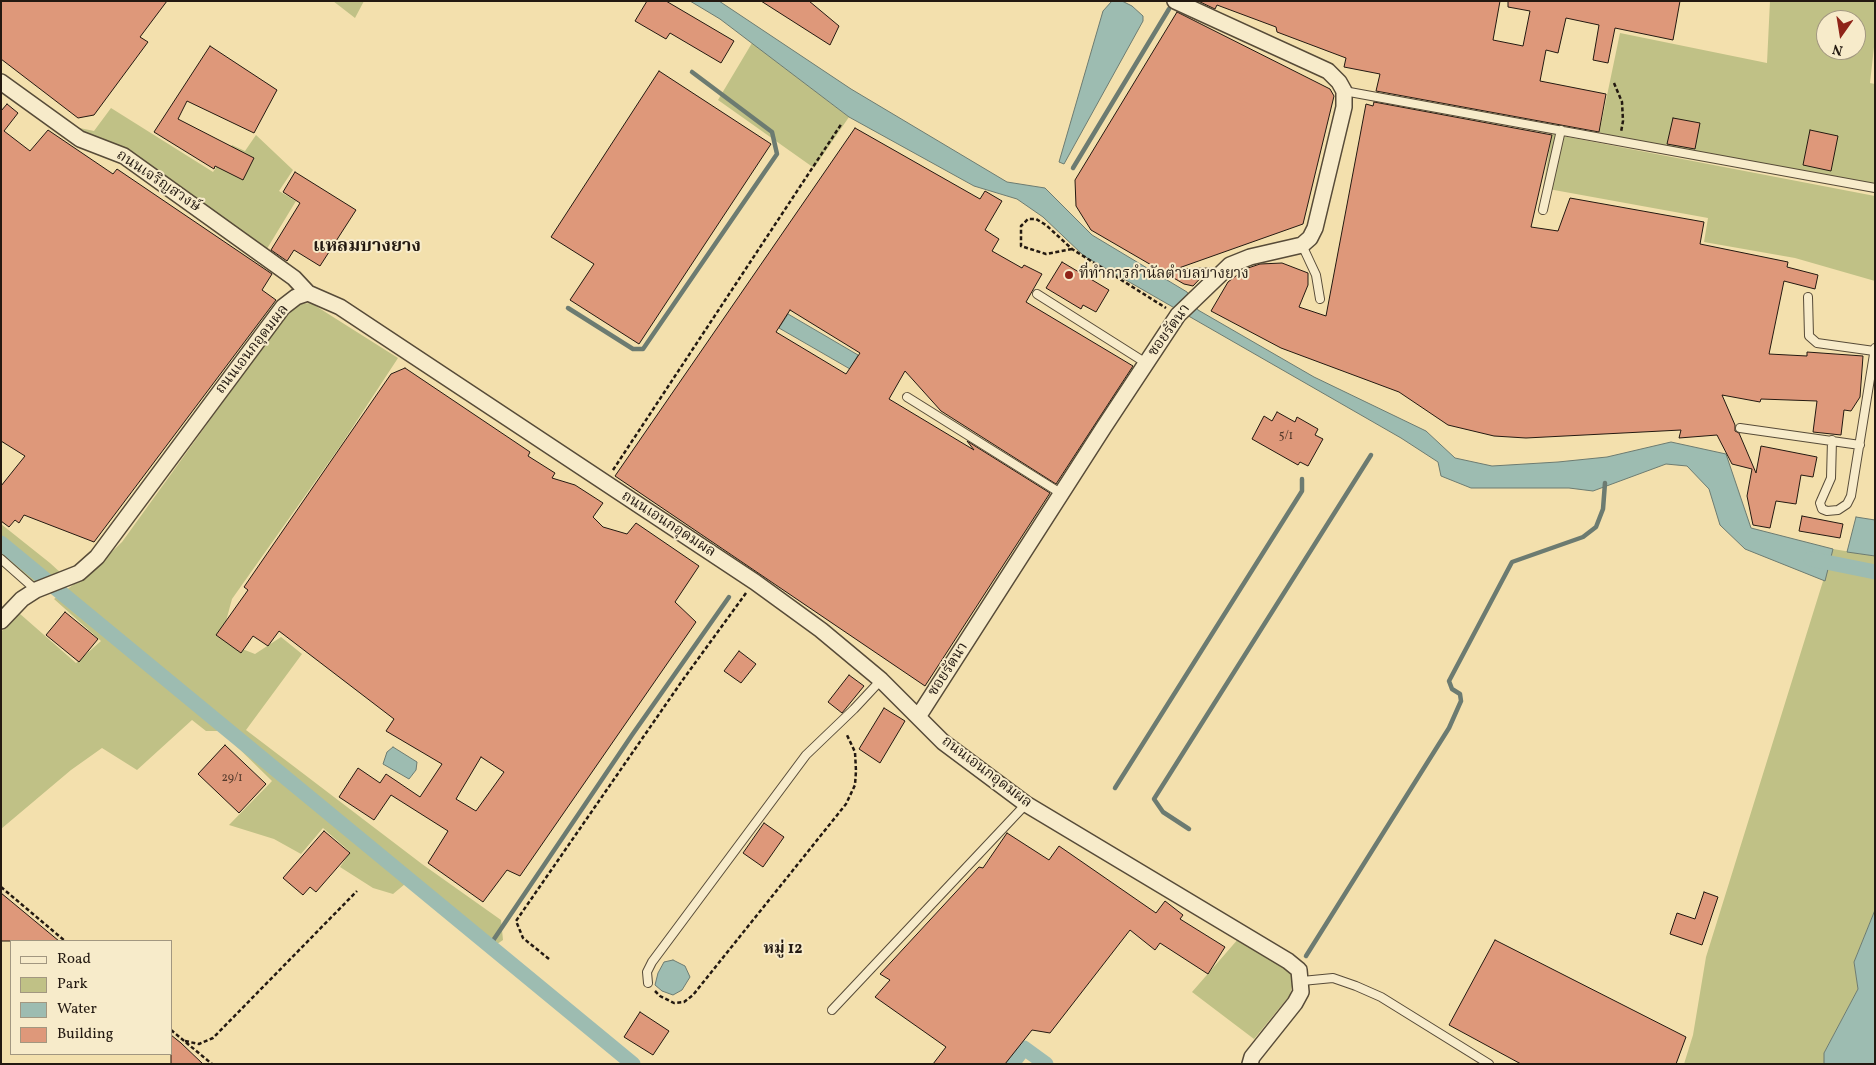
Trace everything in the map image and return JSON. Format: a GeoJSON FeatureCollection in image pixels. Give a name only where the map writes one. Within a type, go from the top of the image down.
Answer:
{"type":"FeatureCollection","features":[{"type":"Feature","properties":{"kind":"street"},"geometry":{"type":"LineString","coordinates":[[1175,1],[1328,71],[1340,82],[1344,91],[1344,106],[1315,228],[1310,238],[1302,245]]}},
{"type":"Feature","properties":{"kind":"street","name":"ถนนเจริญสวงษ์"},"geometry":{"type":"LineString","coordinates":[[1,82],[80,140],[124,156],[294,278],[308,293]]}},
{"type":"Feature","properties":{"kind":"street","name":"ซอยรัตนา"},"geometry":{"type":"LineString","coordinates":[[918,717],[1178,316],[1230,264],[1250,257],[1302,245]]}},
{"type":"Feature","properties":{"kind":"street","name":"ถนนเอนกอุดมผล"},"geometry":{"type":"LineString","coordinates":[[1,620],[22,599],[58,580],[79,573],[97,556],[283,307],[296,297],[308,293],[340,307],[604,484],[755,582],[821,630],[881,680],[943,742],[1026,804],[1288,961],[1299,970],[1302,980]]}},
{"type":"Feature","properties":{"kind":"street"},"geometry":{"type":"LineString","coordinates":[[1250,1064],[1252,1057],[1295,1003],[1301,992],[1302,980]]}},
{"type":"Feature","properties":{"kind":"lane"},"geometry":{"type":"LineString","coordinates":[[1344,91],[1875,188]]}},
{"type":"Feature","properties":{"kind":"lane"},"geometry":{"type":"LineString","coordinates":[[1543,210],[1561,130]]}},
{"type":"Feature","properties":{"kind":"lane"},"geometry":{"type":"LineString","coordinates":[[1302,245],[1316,275],[1320,299]]}},
{"type":"Feature","properties":{"kind":"lane"},"geometry":{"type":"LineString","coordinates":[[1037,294],[1146,363]]}},
{"type":"Feature","properties":{"kind":"lane"},"geometry":{"type":"LineString","coordinates":[[1808,298],[1809,336],[1818,342],[1874,349],[1851,496],[1846,504],[1838,510],[1827,511],[1822,509],[1820,503],[1830,478],[1832,440]]}},
{"type":"Feature","properties":{"kind":"lane"},"geometry":{"type":"LineString","coordinates":[[907,397],[1062,494]]}},
{"type":"Feature","properties":{"kind":"lane"},"geometry":{"type":"LineString","coordinates":[[1740,428],[1860,445]]}},
{"type":"Feature","properties":{"kind":"lane"},"geometry":{"type":"LineString","coordinates":[[1,559],[37,590]]}},
{"type":"Feature","properties":{"kind":"lane"},"geometry":{"type":"LineString","coordinates":[[648,984],[647,972],[652,962],[806,755],[881,680]]}},
{"type":"Feature","properties":{"kind":"lane"},"geometry":{"type":"LineString","coordinates":[[832,1010],[1026,804]]}},
{"type":"Feature","properties":{"kind":"lane"},"geometry":{"type":"LineString","coordinates":[[1302,980],[1333,978],[1381,997],[1489,1064]]}},
{"type":"Feature","properties":{"kind":"path"},"geometry":{"type":"LineString","coordinates":[[1614,83],[1622,102],[1623,112],[1619,141]]}},
{"type":"Feature","properties":{"kind":"path"},"geometry":{"type":"LineString","coordinates":[[604,484],[842,123]]}},
{"type":"Feature","properties":{"kind":"path"},"geometry":{"type":"LineString","coordinates":[[1072,249],[1046,254],[1021,246],[1021,226],[1028,219],[1036,219],[1046,225],[1072,249],[1178,316]]}},
{"type":"Feature","properties":{"kind":"path"},"geometry":{"type":"LineString","coordinates":[[549,959],[523,938],[516,921],[676,689],[755,582]]}},
{"type":"Feature","properties":{"kind":"path"},"geometry":{"type":"LineString","coordinates":[[648,984],[660,996],[674,1003],[684,1002],[693,995],[846,804],[855,785],[855,752],[839,723]]}},
{"type":"Feature","properties":{"kind":"path"},"geometry":{"type":"LineString","coordinates":[[1,887],[64,940]]}},
{"type":"Feature","properties":{"kind":"path"},"geometry":{"type":"LineString","coordinates":[[185,1041],[199,1044],[213,1038],[357,890]]}},
{"type":"Feature","properties":{"kind":"path"},"geometry":{"type":"LineString","coordinates":[[172,1031],[212,1064]]}},
{"type":"Feature","properties":{"kind":"green space"},"geometry":{"type":"Polygon","coordinates":[[[333,1],[364,1],[355,18],[333,1]]]}},
{"type":"Feature","properties":{"kind":"green space"},"geometry":{"type":"Polygon","coordinates":[[[1770,1],[1875,1],[1875,38],[1870,83],[1875,84],[1875,190],[1599,134],[1620,33],[1767,63],[1770,1]]]}},
{"type":"Feature","properties":{"kind":"green space"},"geometry":{"type":"Polygon","coordinates":[[[752,43],[849,117],[814,168],[718,100],[752,43]]]}},
{"type":"Feature","properties":{"kind":"green space"},"geometry":{"type":"Polygon","coordinates":[[[111,108],[213,172],[232,145],[245,151],[256,135],[293,170],[279,191],[296,201],[265,252],[75,127],[94,131],[111,108]]]}},
{"type":"Feature","properties":{"kind":"green space"},"geometry":{"type":"Polygon","coordinates":[[[1552,134],[1875,196],[1875,281],[1795,258],[1704,242],[1708,218],[1543,188],[1552,134]]]}},
{"type":"Feature","properties":{"kind":"green space"},"geometry":{"type":"Polygon","coordinates":[[[311,303],[398,358],[341,445],[232,599],[222,636],[237,647],[255,654],[281,637],[302,654],[246,730],[422,864],[501,920],[503,940],[488,950],[405,884],[393,894],[373,888],[340,867],[350,852],[323,828],[301,854],[274,839],[229,825],[272,781],[221,731],[206,731],[192,720],[137,770],[102,748],[71,770],[1,829],[1,632],[19,613],[76,663],[101,641],[54,599],[93,570],[122,542],[280,323],[299,304],[311,303]]]}},
{"type":"Feature","properties":{"kind":"green space"},"geometry":{"type":"Polygon","coordinates":[[[1,524],[62,574],[38,585],[31,581],[1,555],[1,524]]]}},
{"type":"Feature","properties":{"kind":"green space"},"geometry":{"type":"Polygon","coordinates":[[[1833,549],[1875,556],[1875,910],[1854,962],[1858,989],[1824,1053],[1824,1064],[1684,1064],[1693,1035],[1706,957],[1833,549]]]}},
{"type":"Feature","properties":{"kind":"green space"},"geometry":{"type":"Polygon","coordinates":[[[1239,938],[1288,968],[1293,980],[1290,995],[1254,1039],[1192,992],[1239,938]]]}},
{"type":"Feature","properties":{"kind":"water"},"geometry":{"type":"Polygon","coordinates":[[[690,1],[719,1],[851,89],[1007,182],[1045,188],[1092,235],[1187,292],[1198,310],[1314,377],[1426,431],[1455,458],[1492,466],[1558,462],[1607,457],[1671,442],[1726,454],[1751,528],[1833,549],[1825,581],[1745,549],[1720,525],[1709,489],[1687,466],[1666,464],[1593,491],[1569,488],[1471,488],[1441,476],[1438,462],[1401,438],[1084,256],[1043,217],[1017,199],[974,186],[849,117],[720,19],[690,1]]]}},
{"type":"Feature","properties":{"kind":"water"},"geometry":{"type":"Polygon","coordinates":[[[1112,1],[1122,1],[1132,6],[1143,16],[1143,21],[1064,164],[1059,162],[1103,11],[1112,1]]]}},
{"type":"Feature","properties":{"kind":"water"},"geometry":{"type":"Polygon","coordinates":[[[788,314],[858,355],[850,369],[779,328],[788,314]]]}},
{"type":"Feature","properties":{"kind":"water"},"geometry":{"type":"Polygon","coordinates":[[[1856,517],[1875,520],[1875,556],[1847,552],[1856,517]]]}},
{"type":"Feature","properties":{"kind":"water"},"geometry":{"type":"Polygon","coordinates":[[[393,747],[417,762],[416,770],[409,779],[383,764],[387,752],[393,747]]]}},
{"type":"Feature","properties":{"kind":"water"},"geometry":{"type":"Polygon","coordinates":[[[1875,910],[1875,1064],[1824,1064],[1824,1053],[1858,989],[1854,962],[1875,910]]]}},
{"type":"Feature","properties":{"kind":"water"},"geometry":{"type":"Polygon","coordinates":[[[673,960],[685,966],[690,977],[682,990],[673,995],[662,991],[655,985],[658,973],[664,962],[673,960]]]}},
{"type":"Feature","properties":{"kind":"building"},"geometry":{"type":"Polygon","coordinates":[[[1,1],[167,1],[140,37],[148,42],[94,115],[78,118],[1,59],[1,1]]]}},
{"type":"Feature","properties":{"kind":"building"},"geometry":{"type":"Polygon","coordinates":[[[647,1],[666,1],[734,41],[721,63],[670,33],[666,39],[635,21],[647,1]]]}},
{"type":"Feature","properties":{"kind":"building"},"geometry":{"type":"Polygon","coordinates":[[[761,1],[809,1],[839,26],[830,45],[761,1]]]}},
{"type":"Feature","properties":{"kind":"building"},"geometry":{"type":"Polygon","coordinates":[[[1198,1],[1500,1],[1493,40],[1523,46],[1530,11],[1508,7],[1508,1],[1680,1],[1673,40],[1615,28],[1608,63],[1593,60],[1599,25],[1566,18],[1558,53],[1546,50],[1540,81],[1606,94],[1599,132],[1376,91],[1380,74],[1344,67],[1346,58],[1277,32],[1276,27],[1217,5],[1215,9],[1198,1]]]}},
{"type":"Feature","properties":{"kind":"building"},"geometry":{"type":"Polygon","coordinates":[[[1177,12],[1330,89],[1334,96],[1303,224],[1176,269],[1210,268],[1193,286],[1184,284],[1091,230],[1076,206],[1075,180],[1177,12]]]}},
{"type":"Feature","properties":{"kind":"building"},"geometry":{"type":"Polygon","coordinates":[[[210,46],[277,90],[254,133],[187,101],[178,119],[254,158],[243,180],[215,166],[214,169],[154,132],[210,46]]]}},
{"type":"Feature","properties":{"kind":"building"},"geometry":{"type":"Polygon","coordinates":[[[659,71],[771,144],[639,344],[570,300],[594,264],[551,237],[659,71]]]}},
{"type":"Feature","properties":{"kind":"building"},"geometry":{"type":"Polygon","coordinates":[[[1374,102],[1552,135],[1531,227],[1558,231],[1570,198],[1704,222],[1700,244],[1788,262],[1787,267],[1818,275],[1815,289],[1784,281],[1769,354],[1807,356],[1807,352],[1863,356],[1860,397],[1851,411],[1844,410],[1841,435],[1813,432],[1817,401],[1761,399],[1760,402],[1722,395],[1735,425],[1735,431],[1739,433],[1756,473],[1761,446],[1817,457],[1813,477],[1801,475],[1796,504],[1776,501],[1770,528],[1753,525],[1747,496],[1752,469],[1732,464],[1717,435],[1679,438],[1681,430],[1526,438],[1494,436],[1448,425],[1399,392],[1281,348],[1211,311],[1228,282],[1245,269],[1260,264],[1282,263],[1308,273],[1308,285],[1299,307],[1326,316],[1366,104],[1373,106],[1374,102]]]}},
{"type":"Feature","properties":{"kind":"building"},"geometry":{"type":"Polygon","coordinates":[[[7,104],[18,113],[4,131],[30,151],[48,130],[113,174],[117,169],[272,274],[262,290],[276,300],[94,542],[24,515],[19,523],[15,520],[9,527],[1,521],[1,486],[25,456],[1,441],[1,111],[7,104]]]}},
{"type":"Feature","properties":{"kind":"building"},"geometry":{"type":"Polygon","coordinates":[[[1673,118],[1700,123],[1695,149],[1667,144],[1673,118]]]}},
{"type":"Feature","properties":{"kind":"building"},"geometry":{"type":"Polygon","coordinates":[[[855,128],[980,199],[985,191],[1002,201],[985,230],[999,239],[992,251],[1022,268],[1024,265],[1042,274],[1026,302],[1133,366],[1056,484],[941,411],[905,371],[889,399],[974,450],[967,441],[1050,493],[925,686],[615,476],[855,128]],[[790,310],[776,332],[846,374],[860,353],[790,310]]]}},
{"type":"Feature","properties":{"kind":"building"},"geometry":{"type":"Polygon","coordinates":[[[1810,130],[1838,136],[1831,171],[1803,165],[1810,130]]]}},
{"type":"Feature","properties":{"kind":"building"},"geometry":{"type":"Polygon","coordinates":[[[295,172],[356,210],[320,266],[294,250],[287,261],[271,250],[300,203],[283,192],[295,172]]]}},
{"type":"Feature","properties":{"kind":"building","name":"ที่ทำการกำนัลตำบลบางยาง"},"geometry":{"type":"Polygon","coordinates":[[[1062,262],[1109,290],[1096,312],[1083,305],[1081,309],[1046,288],[1062,262]]]}},
{"type":"Feature","properties":{"kind":"building"},"geometry":{"type":"Polygon","coordinates":[[[405,368],[530,452],[528,456],[555,473],[552,478],[575,485],[603,503],[593,517],[603,527],[627,534],[636,523],[699,566],[675,602],[696,622],[520,876],[507,870],[483,902],[428,863],[448,831],[391,795],[374,820],[339,797],[358,768],[380,783],[386,774],[420,797],[442,764],[386,731],[394,719],[279,631],[268,646],[253,636],[241,653],[216,635],[248,590],[244,587],[391,374],[405,368]],[[481,757],[456,799],[476,811],[504,772],[481,757]]]}},
{"type":"Feature","properties":{"kind":"building"},"geometry":{"type":"Polygon","coordinates":[[[1277,412],[1295,422],[1297,417],[1318,429],[1315,435],[1323,439],[1308,466],[1300,462],[1298,465],[1252,439],[1264,416],[1272,421],[1277,412]]]}},
{"type":"Feature","properties":{"kind":"building"},"geometry":{"type":"Polygon","coordinates":[[[1802,516],[1843,524],[1840,538],[1799,531],[1802,516]]]}},
{"type":"Feature","properties":{"kind":"building"},"geometry":{"type":"Polygon","coordinates":[[[65,612],[98,639],[79,662],[46,635],[65,612]]]}},
{"type":"Feature","properties":{"kind":"building"},"geometry":{"type":"Polygon","coordinates":[[[739,651],[756,664],[741,683],[724,671],[739,651]]]}},
{"type":"Feature","properties":{"kind":"building"},"geometry":{"type":"Polygon","coordinates":[[[849,675],[864,686],[842,713],[828,702],[849,675]]]}},
{"type":"Feature","properties":{"kind":"building"},"geometry":{"type":"Polygon","coordinates":[[[884,708],[905,721],[880,763],[859,749],[884,708]]]}},
{"type":"Feature","properties":{"kind":"building"},"geometry":{"type":"Polygon","coordinates":[[[225,745],[266,784],[239,813],[198,774],[225,745]]]}},
{"type":"Feature","properties":{"kind":"building"},"geometry":{"type":"Polygon","coordinates":[[[764,823],[784,837],[763,867],[743,853],[764,823]]]}},
{"type":"Feature","properties":{"kind":"building"},"geometry":{"type":"Polygon","coordinates":[[[324,831],[350,853],[316,892],[310,887],[303,895],[283,878],[324,831]]]}},
{"type":"Feature","properties":{"kind":"building"},"geometry":{"type":"Polygon","coordinates":[[[1007,833],[1049,860],[1059,846],[1156,913],[1165,901],[1183,915],[1180,919],[1225,947],[1208,974],[1160,943],[1155,950],[1130,930],[1050,1033],[1032,1030],[1005,1064],[933,1064],[946,1047],[875,997],[890,980],[880,974],[979,867],[983,868],[1007,833]]]}},
{"type":"Feature","properties":{"kind":"building"},"geometry":{"type":"Polygon","coordinates":[[[1704,892],[1718,897],[1702,945],[1670,934],[1677,913],[1695,919],[1704,892]]]}},
{"type":"Feature","properties":{"kind":"building"},"geometry":{"type":"Polygon","coordinates":[[[1,893],[58,940],[10,940],[1,941],[1,893]]]}},
{"type":"Feature","properties":{"kind":"building"},"geometry":{"type":"Polygon","coordinates":[[[1495,940],[1686,1037],[1676,1064],[1521,1064],[1449,1025],[1495,940]]]}},
{"type":"Feature","properties":{"kind":"building"},"geometry":{"type":"Polygon","coordinates":[[[640,1012],[669,1031],[653,1055],[624,1037],[640,1012]]]}},
{"type":"Feature","properties":{"kind":"building"},"geometry":{"type":"Polygon","coordinates":[[[172,1036],[203,1064],[171,1064],[172,1036]]]}},
{"type":"Feature","properties":{"kind":"waterway"},"geometry":{"type":"LineString","coordinates":[[1073,168],[1169,9]]}},
{"type":"Feature","properties":{"kind":"waterway"},"geometry":{"type":"LineString","coordinates":[[568,308],[633,349],[643,349],[777,154],[772,132],[692,72]]}},
{"type":"Feature","properties":{"kind":"waterway"},"geometry":{"type":"LineString","coordinates":[[1189,829],[1163,812],[1154,799],[1371,455]]}},
{"type":"Feature","properties":{"kind":"waterway"},"geometry":{"type":"LineString","coordinates":[[1115,788],[1302,491],[1302,479]]}},
{"type":"Feature","properties":{"kind":"waterway"},"geometry":{"type":"LineString","coordinates":[[1306,956],[1449,728],[1461,701],[1460,694],[1452,689],[1449,681],[1512,562],[1583,537],[1596,527],[1603,509],[1605,483]]}},
{"type":"Feature","properties":{"kind":"waterway"},"geometry":{"type":"LineString","coordinates":[[1,543],[633,1064]]}},
{"type":"Feature","properties":{"kind":"waterway"},"geometry":{"type":"LineString","coordinates":[[1811,559],[1875,572]]}},
{"type":"Feature","properties":{"kind":"waterway"},"geometry":{"type":"LineString","coordinates":[[490,945],[632,735],[729,597]]}},
{"type":"Feature","properties":{"kind":"waterway"},"geometry":{"type":"LineString","coordinates":[[1012,1064],[1024,1048],[1046,1064]]}},
{"type":"Feature","properties":{"kind":"place","name":"ที่ทำการกำนัลตำบลบางยาง"},"geometry":{"type":"Point","coordinates":[1069,275]}},
{"type":"Feature","properties":{"kind":"district","name":"แหลมบางยาง"},"geometry":{"type":"Point","coordinates":[367,248]}},
{"type":"Feature","properties":{"kind":"district","name":"หมู่ 12"},"geometry":{"type":"Point","coordinates":[783,950]}}]}
